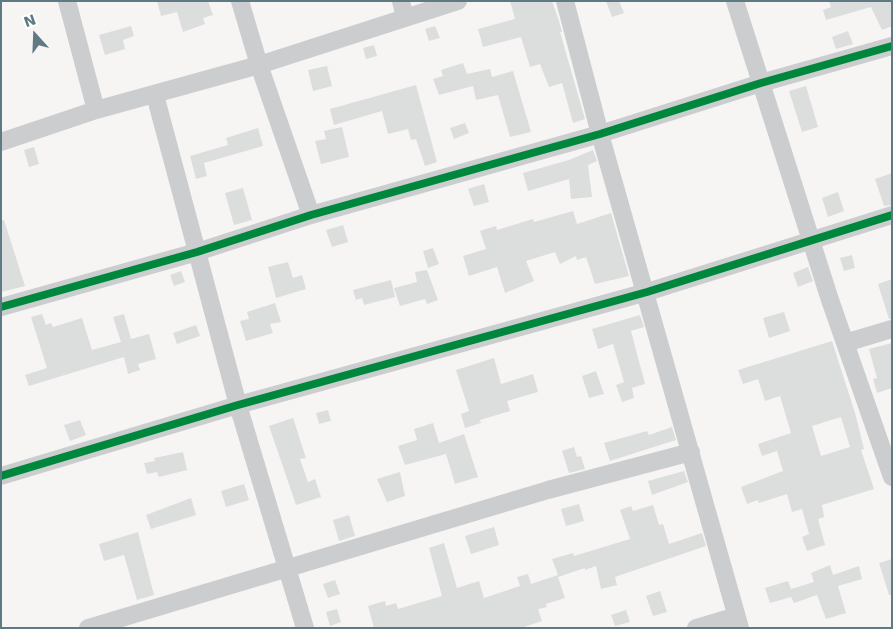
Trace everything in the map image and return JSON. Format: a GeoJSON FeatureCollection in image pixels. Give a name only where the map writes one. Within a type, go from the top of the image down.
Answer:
{"type":"FeatureCollection","features":[{"type":"Feature","properties":{"kind":"street"},"geometry":{"type":"LineString","coordinates":[[67,1],[96,110]]}},
{"type":"Feature","properties":{"kind":"street"},"geometry":{"type":"LineString","coordinates":[[240,1],[259,65],[311,215]]}},
{"type":"Feature","properties":{"kind":"street"},"geometry":{"type":"LineString","coordinates":[[400,1],[405,18]]}},
{"type":"Feature","properties":{"kind":"street"},"geometry":{"type":"LineString","coordinates":[[1,142],[96,110],[259,65],[458,1]]}},
{"type":"Feature","properties":{"kind":"street"},"geometry":{"type":"LineString","coordinates":[[565,1],[600,134],[647,292],[738,622],[696,628]]}},
{"type":"Feature","properties":{"kind":"street"},"geometry":{"type":"LineString","coordinates":[[736,1],[811,240],[892,476]]}},
{"type":"Feature","properties":{"kind":"street"},"geometry":{"type":"LineString","coordinates":[[1,307],[197,252],[311,215],[600,134],[761,83],[892,46]]}},
{"type":"Feature","properties":{"kind":"street"},"geometry":{"type":"LineString","coordinates":[[155,94],[238,404],[305,628]]}},
{"type":"Feature","properties":{"kind":"street"},"geometry":{"type":"LineString","coordinates":[[1,476],[238,404],[647,292],[892,215]]}},
{"type":"Feature","properties":{"kind":"street"},"geometry":{"type":"LineString","coordinates":[[845,343],[892,329]]}},
{"type":"Feature","properties":{"kind":"street"},"geometry":{"type":"LineString","coordinates":[[88,628],[288,570],[548,490],[690,452]]}},
{"type":"Feature","properties":{"kind":"building"},"geometry":{"type":"Polygon","coordinates":[[[157,1],[208,1],[213,15],[203,18],[205,24],[183,32],[177,12],[161,16],[157,1]]]}},
{"type":"Feature","properties":{"kind":"building"},"geometry":{"type":"Polygon","coordinates":[[[510,1],[552,1],[585,119],[573,123],[562,83],[549,87],[540,64],[530,67],[521,37],[483,47],[478,29],[515,19],[510,1]]]}},
{"type":"Feature","properties":{"kind":"building"},"geometry":{"type":"Polygon","coordinates":[[[606,1],[619,1],[624,13],[612,17],[606,1]]]}},
{"type":"Feature","properties":{"kind":"building"},"geometry":{"type":"Polygon","coordinates":[[[829,1],[892,1],[892,26],[882,30],[871,7],[826,20],[823,10],[831,7],[829,1]]]}},
{"type":"Feature","properties":{"kind":"building"},"geometry":{"type":"Polygon","coordinates":[[[131,26],[134,36],[123,40],[125,49],[105,55],[99,35],[131,26]]]}},
{"type":"Feature","properties":{"kind":"building"},"geometry":{"type":"Polygon","coordinates":[[[435,26],[440,38],[429,41],[425,29],[435,26]]]}},
{"type":"Feature","properties":{"kind":"building"},"geometry":{"type":"Polygon","coordinates":[[[848,31],[853,44],[836,49],[832,37],[848,31]]]}},
{"type":"Feature","properties":{"kind":"building"},"geometry":{"type":"Polygon","coordinates":[[[374,45],[377,56],[366,59],[363,48],[374,45]]]}},
{"type":"Feature","properties":{"kind":"building"},"geometry":{"type":"Polygon","coordinates":[[[463,63],[467,74],[490,69],[492,77],[513,71],[531,132],[510,137],[498,95],[476,100],[473,86],[439,95],[433,79],[443,76],[441,70],[463,63]]]}},
{"type":"Feature","properties":{"kind":"building"},"geometry":{"type":"Polygon","coordinates":[[[327,66],[332,86],[313,91],[308,70],[327,66]]]}},
{"type":"Feature","properties":{"kind":"building"},"geometry":{"type":"Polygon","coordinates":[[[416,85],[437,162],[425,166],[416,139],[411,140],[408,129],[388,134],[382,111],[334,125],[330,109],[416,85]]]}},
{"type":"Feature","properties":{"kind":"building"},"geometry":{"type":"Polygon","coordinates":[[[806,86],[818,127],[802,132],[789,91],[806,86]]]}},
{"type":"Feature","properties":{"kind":"building"},"geometry":{"type":"Polygon","coordinates":[[[465,123],[469,133],[454,139],[450,128],[465,123]]]}},
{"type":"Feature","properties":{"kind":"building"},"geometry":{"type":"Polygon","coordinates":[[[342,127],[349,157],[321,164],[315,141],[326,139],[324,131],[342,127]]]}},
{"type":"Feature","properties":{"kind":"building"},"geometry":{"type":"Polygon","coordinates":[[[258,128],[263,146],[204,163],[207,176],[196,179],[190,156],[228,145],[226,138],[258,128]]]}},
{"type":"Feature","properties":{"kind":"building"},"geometry":{"type":"Polygon","coordinates":[[[34,147],[39,164],[29,167],[24,150],[34,147]]]}},
{"type":"Feature","properties":{"kind":"building"},"geometry":{"type":"Polygon","coordinates":[[[593,150],[597,161],[588,165],[592,197],[571,199],[569,179],[528,191],[523,173],[569,160],[593,150]]]}},
{"type":"Feature","properties":{"kind":"building"},"geometry":{"type":"Polygon","coordinates":[[[892,173],[892,205],[884,206],[875,179],[892,173]]]}},
{"type":"Feature","properties":{"kind":"building"},"geometry":{"type":"Polygon","coordinates":[[[484,184],[489,202],[474,206],[468,189],[484,184]]]}},
{"type":"Feature","properties":{"kind":"building"},"geometry":{"type":"Polygon","coordinates":[[[243,188],[252,220],[234,225],[225,193],[243,188]]]}},
{"type":"Feature","properties":{"kind":"building"},"geometry":{"type":"Polygon","coordinates":[[[838,192],[844,211],[828,217],[822,198],[838,192]]]}},
{"type":"Feature","properties":{"kind":"building"},"geometry":{"type":"Polygon","coordinates":[[[573,211],[577,224],[611,213],[629,276],[595,284],[586,257],[577,260],[576,256],[560,264],[555,252],[526,261],[534,281],[505,293],[497,267],[469,276],[463,256],[486,249],[480,231],[496,226],[497,230],[533,219],[534,222],[573,211]]]}},
{"type":"Feature","properties":{"kind":"building"},"geometry":{"type":"Polygon","coordinates":[[[1,220],[4,220],[25,286],[1,292],[1,220]]]}},
{"type":"Feature","properties":{"kind":"building"},"geometry":{"type":"Polygon","coordinates":[[[343,225],[348,242],[332,247],[326,230],[343,225]]]}},
{"type":"Feature","properties":{"kind":"building"},"geometry":{"type":"Polygon","coordinates":[[[433,248],[439,264],[428,268],[423,251],[433,248]]]}},
{"type":"Feature","properties":{"kind":"building"},"geometry":{"type":"Polygon","coordinates":[[[852,255],[855,268],[844,271],[840,258],[852,255]]]}},
{"type":"Feature","properties":{"kind":"building"},"geometry":{"type":"Polygon","coordinates":[[[288,262],[293,278],[302,275],[306,289],[276,298],[268,267],[288,262]]]}},
{"type":"Feature","properties":{"kind":"building"},"geometry":{"type":"Polygon","coordinates":[[[808,267],[813,281],[798,287],[793,273],[808,267]]]}},
{"type":"Feature","properties":{"kind":"building"},"geometry":{"type":"Polygon","coordinates":[[[427,270],[438,300],[427,304],[425,299],[400,306],[394,288],[417,282],[415,272],[427,270]]]}},
{"type":"Feature","properties":{"kind":"building"},"geometry":{"type":"Polygon","coordinates":[[[181,271],[185,282],[174,286],[170,275],[181,271]]]}},
{"type":"Feature","properties":{"kind":"building"},"geometry":{"type":"Polygon","coordinates":[[[892,279],[892,319],[889,319],[878,284],[892,279]]]}},
{"type":"Feature","properties":{"kind":"building"},"geometry":{"type":"Polygon","coordinates":[[[391,280],[395,297],[364,305],[362,298],[356,300],[353,290],[391,280]]]}},
{"type":"Feature","properties":{"kind":"building"},"geometry":{"type":"Polygon","coordinates":[[[275,303],[281,322],[270,324],[273,333],[246,341],[240,321],[249,319],[247,312],[275,303]]]}},
{"type":"Feature","properties":{"kind":"building"},"geometry":{"type":"Polygon","coordinates":[[[784,312],[790,331],[769,338],[763,318],[784,312]]]}},
{"type":"Feature","properties":{"kind":"building"},"geometry":{"type":"Polygon","coordinates":[[[42,314],[46,325],[51,323],[53,327],[82,318],[92,350],[121,342],[113,317],[124,314],[131,339],[149,334],[156,359],[138,364],[140,370],[128,374],[124,357],[29,386],[25,375],[47,368],[31,317],[42,314]]]}},
{"type":"Feature","properties":{"kind":"building"},"geometry":{"type":"Polygon","coordinates":[[[640,315],[644,327],[631,331],[645,384],[632,388],[634,398],[622,402],[616,385],[624,382],[613,344],[598,349],[592,329],[640,315]]]}},
{"type":"Feature","properties":{"kind":"building"},"geometry":{"type":"Polygon","coordinates":[[[196,325],[200,336],[177,344],[173,333],[196,325]]]}},
{"type":"Feature","properties":{"kind":"building"},"geometry":{"type":"Polygon","coordinates":[[[832,341],[855,413],[864,449],[861,450],[874,489],[822,505],[824,517],[818,519],[825,545],[807,551],[802,537],[809,534],[802,509],[792,512],[787,494],[759,503],[758,500],[747,504],[741,487],[783,471],[777,451],[762,456],[758,444],[791,433],[780,396],[765,401],[758,379],[743,384],[738,370],[832,341]],[[841,417],[812,426],[821,456],[850,447],[841,417]]]}},
{"type":"Feature","properties":{"kind":"building"},"geometry":{"type":"Polygon","coordinates":[[[892,343],[892,388],[877,393],[873,379],[877,378],[869,349],[892,343]]]}},
{"type":"Feature","properties":{"kind":"building"},"geometry":{"type":"Polygon","coordinates":[[[494,358],[501,384],[533,374],[538,392],[507,401],[510,411],[480,420],[481,423],[465,428],[461,414],[469,411],[456,370],[494,358]]]}},
{"type":"Feature","properties":{"kind":"building"},"geometry":{"type":"Polygon","coordinates":[[[596,371],[604,394],[589,398],[582,376],[596,371]]]}},
{"type":"Feature","properties":{"kind":"building"},"geometry":{"type":"Polygon","coordinates":[[[328,410],[331,421],[319,424],[316,413],[328,410]]]}},
{"type":"Feature","properties":{"kind":"building"},"geometry":{"type":"Polygon","coordinates":[[[293,418],[306,458],[300,459],[308,482],[315,479],[321,497],[296,505],[269,426],[293,418]]]}},
{"type":"Feature","properties":{"kind":"building"},"geometry":{"type":"Polygon","coordinates":[[[80,420],[86,435],[70,441],[64,425],[80,420]]]}},
{"type":"Feature","properties":{"kind":"building"},"geometry":{"type":"Polygon","coordinates":[[[433,423],[439,443],[464,434],[478,477],[455,484],[446,454],[405,465],[398,446],[417,440],[414,429],[433,423]]]}},
{"type":"Feature","properties":{"kind":"building"},"geometry":{"type":"Polygon","coordinates":[[[672,427],[676,440],[610,461],[604,443],[647,431],[649,435],[672,427]]]}},
{"type":"Feature","properties":{"kind":"building"},"geometry":{"type":"Polygon","coordinates":[[[574,447],[577,457],[581,456],[585,469],[569,473],[562,451],[574,447]]]}},
{"type":"Feature","properties":{"kind":"building"},"geometry":{"type":"Polygon","coordinates":[[[183,452],[187,470],[159,477],[157,472],[147,474],[144,463],[155,461],[154,458],[183,452]]]}},
{"type":"Feature","properties":{"kind":"building"},"geometry":{"type":"Polygon","coordinates":[[[684,471],[688,482],[652,495],[648,481],[684,471]]]}},
{"type":"Feature","properties":{"kind":"building"},"geometry":{"type":"Polygon","coordinates":[[[400,472],[405,496],[387,502],[377,479],[400,472]]]}},
{"type":"Feature","properties":{"kind":"building"},"geometry":{"type":"Polygon","coordinates":[[[244,484],[249,500],[226,507],[221,491],[244,484]]]}},
{"type":"Feature","properties":{"kind":"building"},"geometry":{"type":"Polygon","coordinates":[[[191,498],[196,515],[151,529],[146,515],[191,498]]]}},
{"type":"Feature","properties":{"kind":"building"},"geometry":{"type":"Polygon","coordinates":[[[579,504],[584,521],[566,526],[561,509],[579,504]]]}},
{"type":"Feature","properties":{"kind":"building"},"geometry":{"type":"Polygon","coordinates":[[[653,505],[659,525],[663,524],[669,544],[702,533],[706,546],[615,577],[617,585],[601,589],[596,566],[558,577],[565,598],[546,604],[547,607],[538,609],[542,621],[521,628],[374,628],[368,606],[385,601],[386,606],[396,603],[398,609],[442,596],[429,548],[444,543],[457,588],[479,581],[484,598],[520,586],[517,577],[528,574],[531,584],[558,575],[552,559],[573,553],[574,556],[630,539],[620,510],[631,506],[633,511],[653,505]]]}},
{"type":"Feature","properties":{"kind":"building"},"geometry":{"type":"Polygon","coordinates":[[[349,515],[355,536],[339,541],[333,520],[349,515]]]}},
{"type":"Feature","properties":{"kind":"building"},"geometry":{"type":"Polygon","coordinates":[[[494,527],[499,545],[471,554],[465,536],[494,527]]]}},
{"type":"Feature","properties":{"kind":"building"},"geometry":{"type":"Polygon","coordinates":[[[138,532],[154,595],[137,600],[124,555],[104,561],[99,544],[138,532]]]}},
{"type":"Feature","properties":{"kind":"building"},"geometry":{"type":"Polygon","coordinates":[[[892,559],[892,595],[889,595],[879,563],[892,559]]]}},
{"type":"Feature","properties":{"kind":"building"},"geometry":{"type":"Polygon","coordinates":[[[830,565],[833,575],[859,566],[862,579],[838,586],[846,613],[826,619],[817,595],[794,603],[791,597],[770,603],[765,588],[788,581],[791,589],[814,582],[811,573],[830,565]]]}},
{"type":"Feature","properties":{"kind":"building"},"geometry":{"type":"Polygon","coordinates":[[[335,580],[340,594],[328,598],[323,584],[335,580]]]}},
{"type":"Feature","properties":{"kind":"building"},"geometry":{"type":"Polygon","coordinates":[[[660,591],[667,612],[653,616],[646,596],[660,591]]]}},
{"type":"Feature","properties":{"kind":"building"},"geometry":{"type":"Polygon","coordinates":[[[337,609],[341,622],[330,626],[326,612],[337,609]]]}},
{"type":"Feature","properties":{"kind":"building"},"geometry":{"type":"Polygon","coordinates":[[[626,610],[630,622],[615,626],[611,615],[626,610]]]}},
{"type":"Feature","properties":{"kind":"cycle path"},"geometry":{"type":"LineString","coordinates":[[1,307],[197,252],[311,215],[600,134],[761,83],[892,46]]}},
{"type":"Feature","properties":{"kind":"cycle path"},"geometry":{"type":"LineString","coordinates":[[1,476],[238,405],[647,292],[892,215]]}}]}
